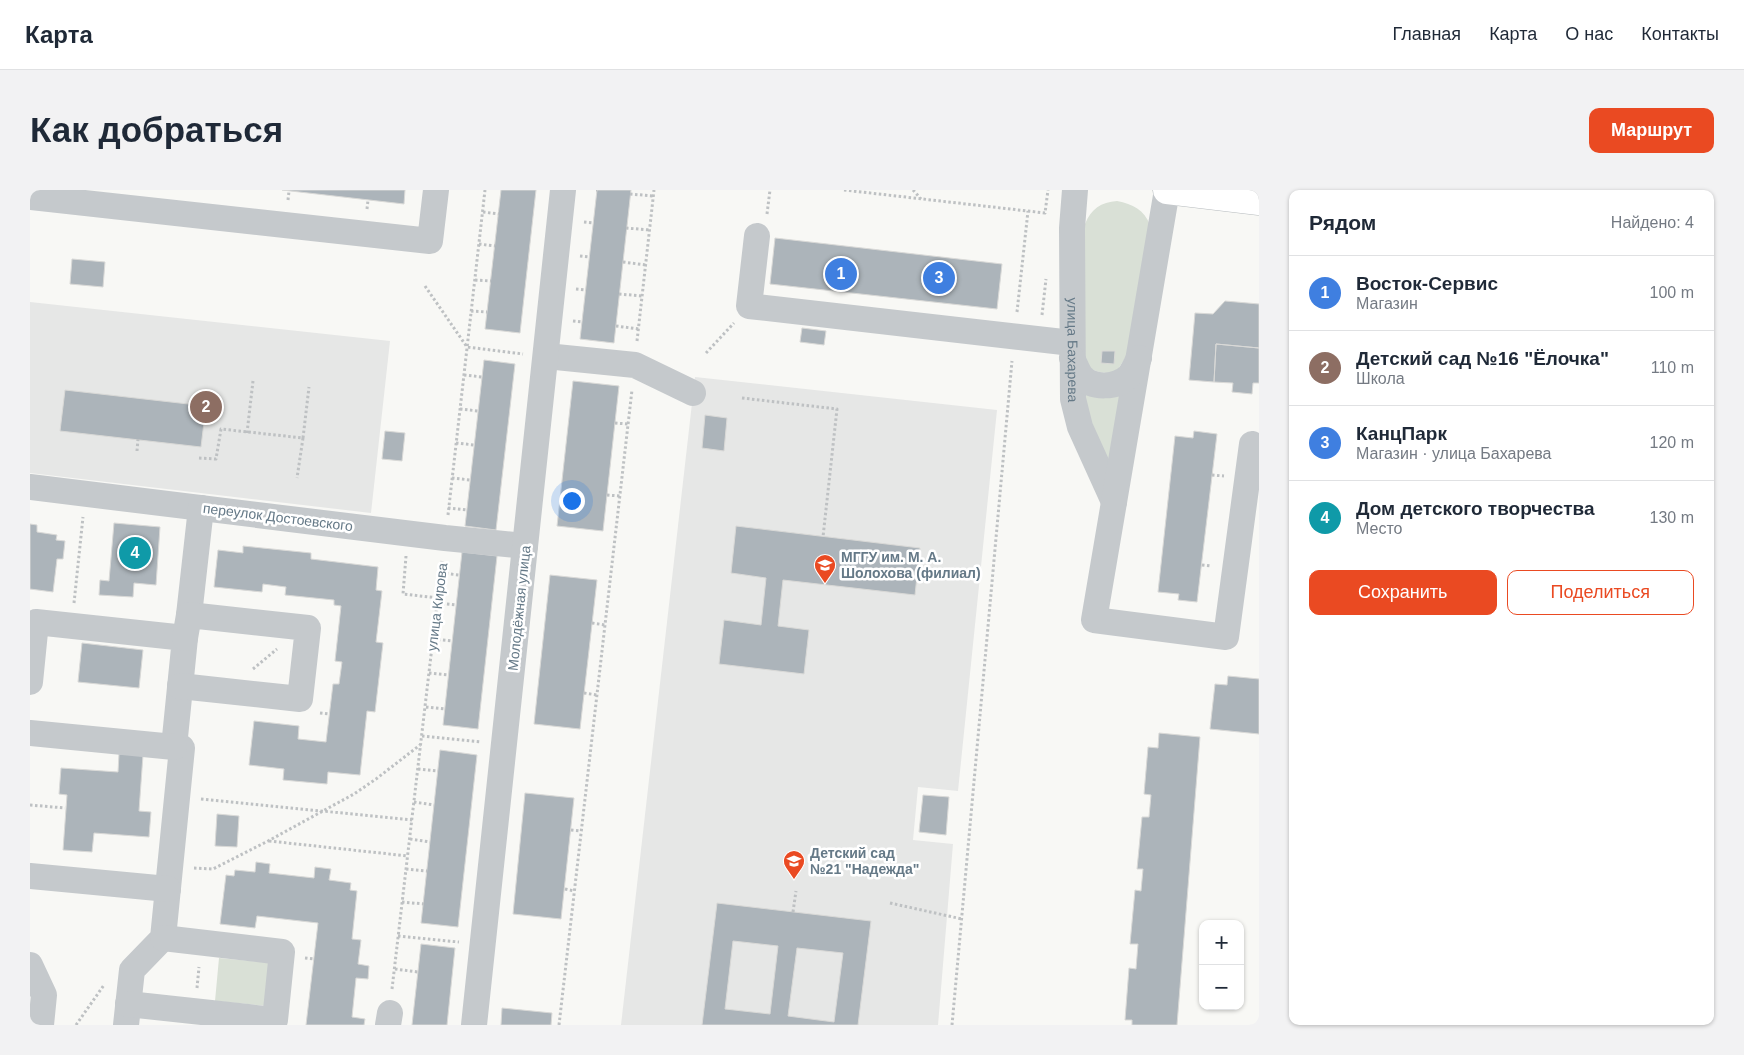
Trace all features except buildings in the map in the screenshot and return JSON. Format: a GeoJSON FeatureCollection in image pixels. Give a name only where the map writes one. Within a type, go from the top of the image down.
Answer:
{"type":"FeatureCollection","features":[{"type":"Feature","properties":{"kind":"main road"},"geometry":{"type":"LineString","coordinates":[[1177,191],[1259,201]]}},
{"type":"Feature","properties":{"kind":"street"},"geometry":{"type":"LineString","coordinates":[[32,195],[430,241],[436,190]]}},
{"type":"Feature","properties":{"kind":"street","name":"Молодёжная улица"},"geometry":{"type":"LineString","coordinates":[[474,1025],[564,190]]}},
{"type":"Feature","properties":{"kind":"street","name":"улица Бахарева"},"geometry":{"type":"LineString","coordinates":[[1075,190],[1072,228],[1073,400],[1080,427],[1114,502]]}},
{"type":"Feature","properties":{"kind":"street"},"geometry":{"type":"LineString","coordinates":[[1177,191],[1139,358],[1094,620],[1226,637],[1252,444]]}},
{"type":"Feature","properties":{"kind":"street"},"geometry":{"type":"LineString","coordinates":[[757,236],[750,306],[1014,336],[1072,350],[1082,377],[1100,385],[1122,381],[1128,376],[1139,358]]}},
{"type":"Feature","properties":{"kind":"street"},"geometry":{"type":"LineString","coordinates":[[546,356],[634,365],[693,393]]}},
{"type":"Feature","properties":{"kind":"street","name":"переулок Достоевского"},"geometry":{"type":"LineString","coordinates":[[30,487],[445,538],[525,546]]}},
{"type":"Feature","properties":{"kind":"street"},"geometry":{"type":"LineString","coordinates":[[174,747],[201,508]]}},
{"type":"Feature","properties":{"kind":"street"},"geometry":{"type":"LineString","coordinates":[[30,682],[33,621],[72,626],[308,628],[300,698],[180,686]]}},
{"type":"Feature","properties":{"kind":"street"},"geometry":{"type":"LineString","coordinates":[[30,733],[182,748],[163,938],[132,970],[127,1015],[195,1011],[275,1020],[282,952],[163,938]]}},
{"type":"Feature","properties":{"kind":"street"},"geometry":{"type":"LineString","coordinates":[[30,876],[169,878]]}},
{"type":"Feature","properties":{"kind":"street"},"geometry":{"type":"LineString","coordinates":[[30,965],[37,994],[41,1025]]}},
{"type":"Feature","properties":{"kind":"path","name":"улица Кирова"},"geometry":{"type":"LineString","coordinates":[[389,1019],[485,190]]}},
{"type":"Feature","properties":{"kind":"path"},"geometry":{"type":"LineString","coordinates":[[559,1025],[654,190]]}},
{"type":"Feature","properties":{"kind":"path"},"geometry":{"type":"LineString","coordinates":[[844,190],[1045,213],[1048,190]]}},
{"type":"Feature","properties":{"kind":"path"},"geometry":{"type":"LineString","coordinates":[[913,190],[922,199]]}},
{"type":"Feature","properties":{"kind":"path"},"geometry":{"type":"LineString","coordinates":[[630,194],[653,196]]}},
{"type":"Feature","properties":{"kind":"path"},"geometry":{"type":"LineString","coordinates":[[952,1025],[1014,336],[1028,211]]}},
{"type":"Feature","properties":{"kind":"path"},"geometry":{"type":"LineString","coordinates":[[483,212],[499,214]]}},
{"type":"Feature","properties":{"kind":"path"},"geometry":{"type":"LineString","coordinates":[[626,228],[650,230]]}},
{"type":"Feature","properties":{"kind":"path"},"geometry":{"type":"LineString","coordinates":[[479,244],[495,246]]}},
{"type":"Feature","properties":{"kind":"path"},"geometry":{"type":"LineString","coordinates":[[623,262],[646,265]]}},
{"type":"Feature","properties":{"kind":"path"},"geometry":{"type":"LineString","coordinates":[[475,280],[491,281]]}},
{"type":"Feature","properties":{"kind":"path"},"geometry":{"type":"LineString","coordinates":[[425,286],[467,347],[546,356]]}},
{"type":"Feature","properties":{"kind":"path"},"geometry":{"type":"LineString","coordinates":[[619,294],[642,296]]}},
{"type":"Feature","properties":{"kind":"path"},"geometry":{"type":"LineString","coordinates":[[706,353],[750,306]]}},
{"type":"Feature","properties":{"kind":"path"},"geometry":{"type":"LineString","coordinates":[[471,311],[487,312]]}},
{"type":"Feature","properties":{"kind":"path"},"geometry":{"type":"LineString","coordinates":[[616,326],[638,329]]}},
{"type":"Feature","properties":{"kind":"path"},"geometry":{"type":"LineString","coordinates":[[464,375],[482,377]]}},
{"type":"Feature","properties":{"kind":"path"},"geometry":{"type":"LineString","coordinates":[[247,433],[253,381]]}},
{"type":"Feature","properties":{"kind":"path"},"geometry":{"type":"LineString","coordinates":[[297,478],[309,387]]}},
{"type":"Feature","properties":{"kind":"path"},"geometry":{"type":"LineString","coordinates":[[742,398],[837,409],[823,537]]}},
{"type":"Feature","properties":{"kind":"path"},"geometry":{"type":"LineString","coordinates":[[460,409],[478,411]]}},
{"type":"Feature","properties":{"kind":"path"},"geometry":{"type":"LineString","coordinates":[[615,423],[628,424]]}},
{"type":"Feature","properties":{"kind":"path"},"geometry":{"type":"LineString","coordinates":[[199,458],[216,459],[220,430],[303,438]]}},
{"type":"Feature","properties":{"kind":"path"},"geometry":{"type":"LineString","coordinates":[[137,451],[138,440]]}},
{"type":"Feature","properties":{"kind":"path"},"geometry":{"type":"LineString","coordinates":[[456,443],[474,445]]}},
{"type":"Feature","properties":{"kind":"path"},"geometry":{"type":"LineString","coordinates":[[452,478],[470,480]]}},
{"type":"Feature","properties":{"kind":"path"},"geometry":{"type":"LineString","coordinates":[[72,626],[85,494]]}},
{"type":"Feature","properties":{"kind":"path"},"geometry":{"type":"LineString","coordinates":[[608,494],[620,496]]}},
{"type":"Feature","properties":{"kind":"path"},"geometry":{"type":"LineString","coordinates":[[448,508],[467,510]]}},
{"type":"Feature","properties":{"kind":"path"},"geometry":{"type":"LineString","coordinates":[[407,552],[403,594],[438,598]]}},
{"type":"Feature","properties":{"kind":"path"},"geometry":{"type":"LineString","coordinates":[[441,573],[459,575]]}},
{"type":"Feature","properties":{"kind":"path"},"geometry":{"type":"LineString","coordinates":[[437,603],[456,605]]}},
{"type":"Feature","properties":{"kind":"path"},"geometry":{"type":"LineString","coordinates":[[592,623],[605,625]]}},
{"type":"Feature","properties":{"kind":"path"},"geometry":{"type":"LineString","coordinates":[[227,691],[302,627]]}},
{"type":"Feature","properties":{"kind":"path"},"geometry":{"type":"LineString","coordinates":[[433,639],[452,641]]}},
{"type":"Feature","properties":{"kind":"path"},"geometry":{"type":"LineString","coordinates":[[429,673],[448,675]]}},
{"type":"Feature","properties":{"kind":"path"},"geometry":{"type":"LineString","coordinates":[[584,693],[597,695]]}},
{"type":"Feature","properties":{"kind":"path"},"geometry":{"type":"LineString","coordinates":[[425,707],[445,708]]}},
{"type":"Feature","properties":{"kind":"path"},"geometry":{"type":"LineString","coordinates":[[422,736],[504,745]]}},
{"type":"Feature","properties":{"kind":"path"},"geometry":{"type":"LineString","coordinates":[[169,878],[213,869],[268,841],[324,811],[376,779],[421,745]]}},
{"type":"Feature","properties":{"kind":"path"},"geometry":{"type":"LineString","coordinates":[[418,769],[438,771]]}},
{"type":"Feature","properties":{"kind":"path"},"geometry":{"type":"LineString","coordinates":[[177,796],[412,820]]}},
{"type":"Feature","properties":{"kind":"path"},"geometry":{"type":"LineString","coordinates":[[414,802],[434,805]]}},
{"type":"Feature","properties":{"kind":"path"},"geometry":{"type":"LineString","coordinates":[[30,805],[66,808]]}},
{"type":"Feature","properties":{"kind":"path"},"geometry":{"type":"LineString","coordinates":[[571,830],[581,831]]}},
{"type":"Feature","properties":{"kind":"path"},"geometry":{"type":"LineString","coordinates":[[410,839],[430,842]]}},
{"type":"Feature","properties":{"kind":"path"},"geometry":{"type":"LineString","coordinates":[[268,841],[408,856]]}},
{"type":"Feature","properties":{"kind":"path"},"geometry":{"type":"LineString","coordinates":[[406,869],[427,871]]}},
{"type":"Feature","properties":{"kind":"path"},"geometry":{"type":"LineString","coordinates":[[565,889],[574,891]]}},
{"type":"Feature","properties":{"kind":"path"},"geometry":{"type":"LineString","coordinates":[[793,912],[796,891]]}},
{"type":"Feature","properties":{"kind":"path"},"geometry":{"type":"LineString","coordinates":[[402,902],[424,904]]}},
{"type":"Feature","properties":{"kind":"path"},"geometry":{"type":"LineString","coordinates":[[890,902],[962,919]]}},
{"type":"Feature","properties":{"kind":"path"},"geometry":{"type":"LineString","coordinates":[[398,936],[482,944]]}},
{"type":"Feature","properties":{"kind":"path"},"geometry":{"type":"LineString","coordinates":[[195,1011],[202,942]]}},
{"type":"Feature","properties":{"kind":"path"},"geometry":{"type":"LineString","coordinates":[[395,969],[418,972]]}},
{"type":"Feature","properties":{"kind":"path"},"geometry":{"type":"LineString","coordinates":[[76,1025],[110,978],[118,973],[132,970]]}},
{"type":"Feature","properties":{"kind":"shaded area"},"geometry":{"type":"Polygon","coordinates":[[[1117,201],[1137,208],[1145,215],[1150,225],[1130,350],[1117,371],[1103,372],[1089,368],[1083,352],[1085,224],[1090,214],[1097,207],[1117,201]]]}},
{"type":"Feature","properties":{"kind":"shaded area"},"geometry":{"type":"Polygon","coordinates":[[[30,302],[390,341],[371,513],[30,473],[30,302]]]}},
{"type":"Feature","properties":{"kind":"shaded area","name":"МГГУ им. М. А. Шолохова (филиал)"},"geometry":{"type":"Polygon","coordinates":[[[695,377],[997,410],[958,791],[918,787],[913,840],[953,844],[938,1025],[621,1025],[695,377]]]}},
{"type":"Feature","properties":{"kind":"shaded area"},"geometry":{"type":"Polygon","coordinates":[[[1083,389],[1123,390],[1111,467],[1085,408],[1083,389]]]}},
{"type":"Feature","properties":{"kind":"shaded area"},"geometry":{"type":"Polygon","coordinates":[[[219,958],[272,963],[268,1006],[215,1001],[219,958]]]}},
{"type":"Feature","properties":{"kind":"place","name":"Восток-Сервис"},"geometry":{"type":"Point","coordinates":[841,274]}},
{"type":"Feature","properties":{"kind":"place","name":"КанцПарк"},"geometry":{"type":"Point","coordinates":[939,278]}},
{"type":"Feature","properties":{"kind":"place","name":"Детский сад №16 \"Ёлочка\""},"geometry":{"type":"Point","coordinates":[206,407]}},
{"type":"Feature","properties":{"kind":"place","name":"Дом детского творчества"},"geometry":{"type":"Point","coordinates":[135,553]}},
{"type":"Feature","properties":{"kind":"place","name":"МГГУ им. М. А. Шолохова (филиал)"},"geometry":{"type":"Point","coordinates":[825,584]}},
{"type":"Feature","properties":{"kind":"place","name":"Детский сад №21 \"Надежда\""},"geometry":{"type":"Point","coordinates":[794,880]}}]}
